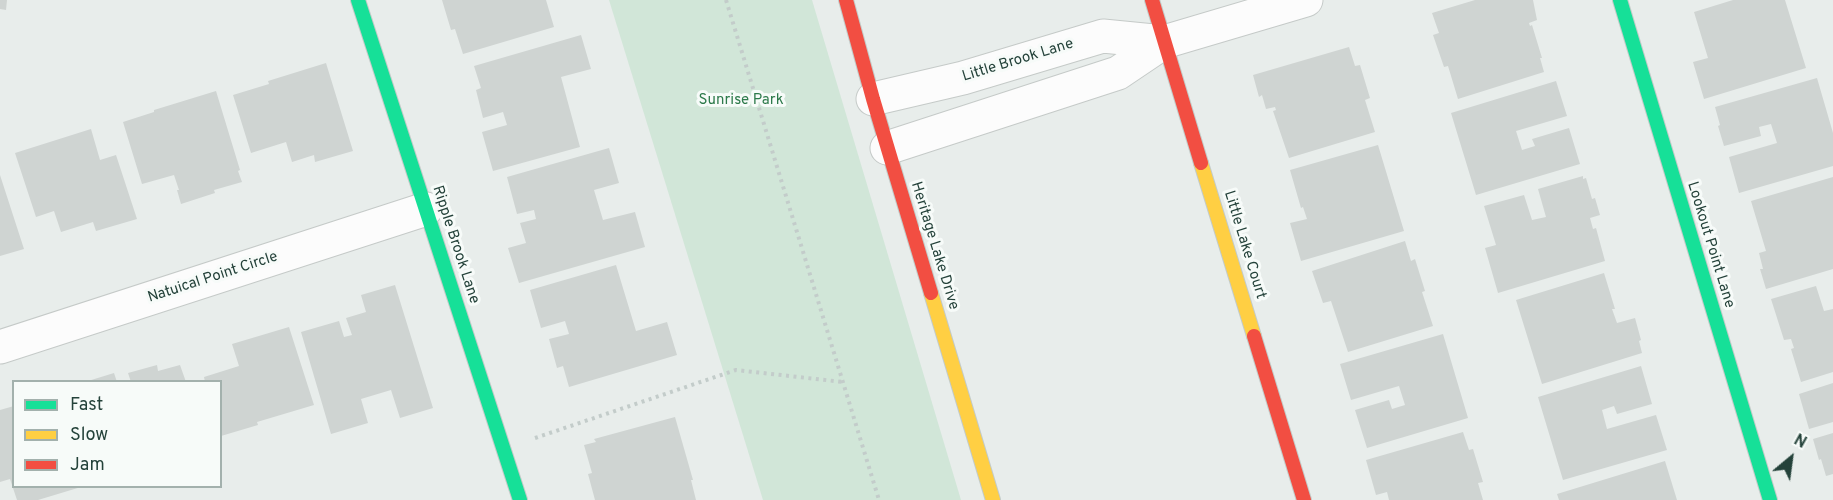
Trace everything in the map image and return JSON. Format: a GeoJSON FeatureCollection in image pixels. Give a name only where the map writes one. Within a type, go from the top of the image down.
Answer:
{"type":"FeatureCollection","features":[{"type":"Feature","properties":{"kind":"street","name":"Ripple Brook Lane"},"geometry":{"type":"LineString","coordinates":[[358,0],[520,500]]}},
{"type":"Feature","properties":{"kind":"street","name":"Heritage Lake Drive"},"geometry":{"type":"LineString","coordinates":[[846,0],[887,148],[993,500]]}},
{"type":"Feature","properties":{"kind":"street","name":"Little Lake Court"},"geometry":{"type":"LineString","coordinates":[[1152,0],[1304,500]]}},
{"type":"Feature","properties":{"kind":"street","name":"Little Brook Lane"},"geometry":{"type":"LineString","coordinates":[[887,148],[1118,73],[1164,42],[1306,0]]}},
{"type":"Feature","properties":{"kind":"street","name":"Lookout Point Lane"},"geometry":{"type":"LineString","coordinates":[[1620,0],[1770,500]]}},
{"type":"Feature","properties":{"kind":"street","name":"Little Brook Lane"},"geometry":{"type":"LineString","coordinates":[[873,99],[963,78],[1103,36],[1164,42]]}},
{"type":"Feature","properties":{"kind":"street","name":"Natuical Point Circle"},"geometry":{"type":"LineString","coordinates":[[0,348],[426,209]]}},
{"type":"Feature","properties":{"kind":"path"},"geometry":{"type":"LineString","coordinates":[[726,0],[879,500]]}},
{"type":"Feature","properties":{"kind":"path"},"geometry":{"type":"LineString","coordinates":[[503,448],[736,370],[843,382]]}},
{"type":"Feature","properties":{"kind":"green space","name":"Sunrise Park"},"geometry":{"type":"Polygon","coordinates":[[[609,0],[812,0],[961,500],[763,500],[609,0]]]}},
{"type":"Feature","properties":{"kind":"building"},"geometry":{"type":"Polygon","coordinates":[[[0,0],[7,0],[6,10],[0,9],[0,0]]]}},
{"type":"Feature","properties":{"kind":"building"},"geometry":{"type":"Polygon","coordinates":[[[442,0],[546,0],[554,27],[463,54],[455,29],[451,30],[442,0]]]}},
{"type":"Feature","properties":{"kind":"building"},"geometry":{"type":"Polygon","coordinates":[[[1475,0],[1533,0],[1537,20],[1529,23],[1530,26],[1532,25],[1544,72],[1458,99],[1448,66],[1444,67],[1433,35],[1439,33],[1432,13],[1475,0]]]}},
{"type":"Feature","properties":{"kind":"building"},"geometry":{"type":"Polygon","coordinates":[[[1733,0],[1785,0],[1806,68],[1704,99],[1693,62],[1708,58],[1694,12],[1733,0]]]}},
{"type":"Feature","properties":{"kind":"building"},"geometry":{"type":"Polygon","coordinates":[[[581,35],[591,69],[561,77],[580,147],[493,171],[482,132],[507,125],[503,112],[483,118],[476,90],[481,88],[474,66],[581,35]]]}},
{"type":"Feature","properties":{"kind":"building"},"geometry":{"type":"Polygon","coordinates":[[[1349,47],[1355,66],[1360,65],[1370,98],[1365,100],[1375,132],[1289,158],[1273,111],[1276,110],[1275,107],[1266,109],[1262,95],[1259,97],[1253,75],[1349,47]]]}},
{"type":"Feature","properties":{"kind":"building"},"geometry":{"type":"Polygon","coordinates":[[[326,63],[353,151],[315,162],[314,155],[292,162],[286,142],[251,153],[233,95],[269,84],[268,81],[326,63]]]}},
{"type":"Feature","properties":{"kind":"building"},"geometry":{"type":"Polygon","coordinates":[[[1817,78],[1833,133],[1833,166],[1739,193],[1729,157],[1777,143],[1771,124],[1759,127],[1761,136],[1724,146],[1715,107],[1817,78]]]}},
{"type":"Feature","properties":{"kind":"building"},"geometry":{"type":"Polygon","coordinates":[[[1556,81],[1567,116],[1516,131],[1522,150],[1535,146],[1532,139],[1569,128],[1580,164],[1476,195],[1451,113],[1556,81]]]}},
{"type":"Feature","properties":{"kind":"building"},"geometry":{"type":"Polygon","coordinates":[[[216,91],[242,182],[214,190],[215,193],[181,204],[174,175],[142,184],[123,122],[216,91]]]}},
{"type":"Feature","properties":{"kind":"building"},"geometry":{"type":"Polygon","coordinates":[[[91,129],[100,160],[116,155],[137,219],[96,231],[93,222],[61,232],[54,211],[36,217],[15,153],[91,129]]]}},
{"type":"Feature","properties":{"kind":"building"},"geometry":{"type":"Polygon","coordinates":[[[1378,145],[1404,231],[1301,261],[1290,223],[1307,219],[1303,207],[1301,208],[1290,170],[1378,145]]]}},
{"type":"Feature","properties":{"kind":"building"},"geometry":{"type":"Polygon","coordinates":[[[609,148],[619,183],[594,190],[603,220],[635,212],[645,247],[519,283],[508,248],[526,243],[520,223],[536,219],[534,210],[517,214],[507,177],[609,148]]]}},
{"type":"Feature","properties":{"kind":"building"},"geometry":{"type":"Polygon","coordinates":[[[0,175],[24,249],[0,256],[0,175]]]}},
{"type":"Feature","properties":{"kind":"building"},"geometry":{"type":"Polygon","coordinates":[[[1583,176],[1583,179],[1586,178],[1592,199],[1595,198],[1600,215],[1590,218],[1593,229],[1596,228],[1605,261],[1498,293],[1485,248],[1496,245],[1484,206],[1524,195],[1532,220],[1546,217],[1538,189],[1583,176]]]}},
{"type":"Feature","properties":{"kind":"building"},"geometry":{"type":"Polygon","coordinates":[[[1833,177],[1833,269],[1766,289],[1760,269],[1763,269],[1759,253],[1766,251],[1751,201],[1833,177]]]}},
{"type":"Feature","properties":{"kind":"building"},"geometry":{"type":"Polygon","coordinates":[[[1405,241],[1411,261],[1415,259],[1425,291],[1422,292],[1433,326],[1348,352],[1331,301],[1323,303],[1312,271],[1405,241]]]}},
{"type":"Feature","properties":{"kind":"building"},"geometry":{"type":"Polygon","coordinates":[[[616,265],[636,331],[667,322],[677,355],[569,387],[563,366],[557,368],[549,339],[569,334],[565,321],[541,328],[530,290],[616,265]]]}},
{"type":"Feature","properties":{"kind":"building"},"geometry":{"type":"Polygon","coordinates":[[[1604,273],[1617,323],[1635,318],[1642,353],[1542,384],[1516,300],[1604,273]]]}},
{"type":"Feature","properties":{"kind":"building"},"geometry":{"type":"Polygon","coordinates":[[[395,285],[433,408],[400,418],[391,390],[361,399],[368,423],[331,434],[301,332],[339,321],[344,337],[352,335],[346,318],[366,312],[361,295],[395,285]]]}},
{"type":"Feature","properties":{"kind":"building"},"geometry":{"type":"Polygon","coordinates":[[[1816,286],[1824,311],[1833,309],[1833,372],[1801,382],[1791,349],[1794,348],[1791,339],[1784,340],[1771,299],[1816,286]]]}},
{"type":"Feature","properties":{"kind":"building"},"geometry":{"type":"Polygon","coordinates":[[[289,327],[314,405],[257,422],[258,425],[222,436],[222,380],[205,380],[204,377],[239,366],[232,344],[289,327]]]}},
{"type":"Feature","properties":{"kind":"building"},"geometry":{"type":"Polygon","coordinates":[[[1443,334],[1468,418],[1367,448],[1355,410],[1389,400],[1392,409],[1405,405],[1399,386],[1351,400],[1340,364],[1443,334]]]}},
{"type":"Feature","properties":{"kind":"building"},"geometry":{"type":"Polygon","coordinates":[[[157,365],[158,371],[180,365],[185,380],[130,380],[128,373],[157,365]]]}},
{"type":"Feature","properties":{"kind":"building"},"geometry":{"type":"Polygon","coordinates":[[[1641,366],[1652,404],[1617,414],[1614,406],[1602,410],[1607,429],[1656,415],[1667,450],[1563,480],[1538,397],[1641,366]]]}},
{"type":"Feature","properties":{"kind":"building"},"geometry":{"type":"Polygon","coordinates":[[[114,373],[116,380],[91,380],[114,373]]]}},
{"type":"Feature","properties":{"kind":"building"},"geometry":{"type":"Polygon","coordinates":[[[1833,383],[1833,422],[1809,429],[1799,394],[1833,383]]]}},
{"type":"Feature","properties":{"kind":"building"},"geometry":{"type":"Polygon","coordinates":[[[12,407],[12,485],[10,479],[0,482],[0,410],[12,407]]]}},
{"type":"Feature","properties":{"kind":"building"},"geometry":{"type":"Polygon","coordinates":[[[675,417],[693,480],[691,480],[696,500],[595,500],[588,474],[592,473],[584,445],[596,442],[594,439],[675,417]]]}},
{"type":"Feature","properties":{"kind":"building"},"geometry":{"type":"Polygon","coordinates":[[[1463,432],[1469,450],[1473,449],[1483,482],[1478,483],[1483,500],[1389,500],[1387,492],[1376,495],[1366,460],[1463,432]]]}},
{"type":"Feature","properties":{"kind":"building"},"geometry":{"type":"Polygon","coordinates":[[[1833,433],[1833,474],[1826,476],[1813,439],[1833,433]]]}},
{"type":"Feature","properties":{"kind":"building"},"geometry":{"type":"Polygon","coordinates":[[[1665,461],[1677,500],[1559,500],[1557,494],[1665,461]]]}},
{"type":"Feature","properties":{"kind":"building"},"geometry":{"type":"Polygon","coordinates":[[[13,488],[78,488],[38,500],[17,500],[13,488]]]}},
{"type":"Feature","properties":{"kind":"traffic: fast"},"geometry":{"type":"LineString","coordinates":[[358,0],[520,500]]}},
{"type":"Feature","properties":{"kind":"traffic: fast"},"geometry":{"type":"LineString","coordinates":[[1620,0],[1770,500]]}},
{"type":"Feature","properties":{"kind":"traffic: slow"},"geometry":{"type":"LineString","coordinates":[[1201,163],[1254,336]]}},
{"type":"Feature","properties":{"kind":"traffic: slow"},"geometry":{"type":"LineString","coordinates":[[931,293],[993,500]]}},
{"type":"Feature","properties":{"kind":"traffic: jam"},"geometry":{"type":"LineString","coordinates":[[846,0],[931,293]]}},
{"type":"Feature","properties":{"kind":"traffic: jam"},"geometry":{"type":"LineString","coordinates":[[1152,0],[1201,163]]}},
{"type":"Feature","properties":{"kind":"traffic: jam"},"geometry":{"type":"LineString","coordinates":[[1254,336],[1304,500]]}}]}
